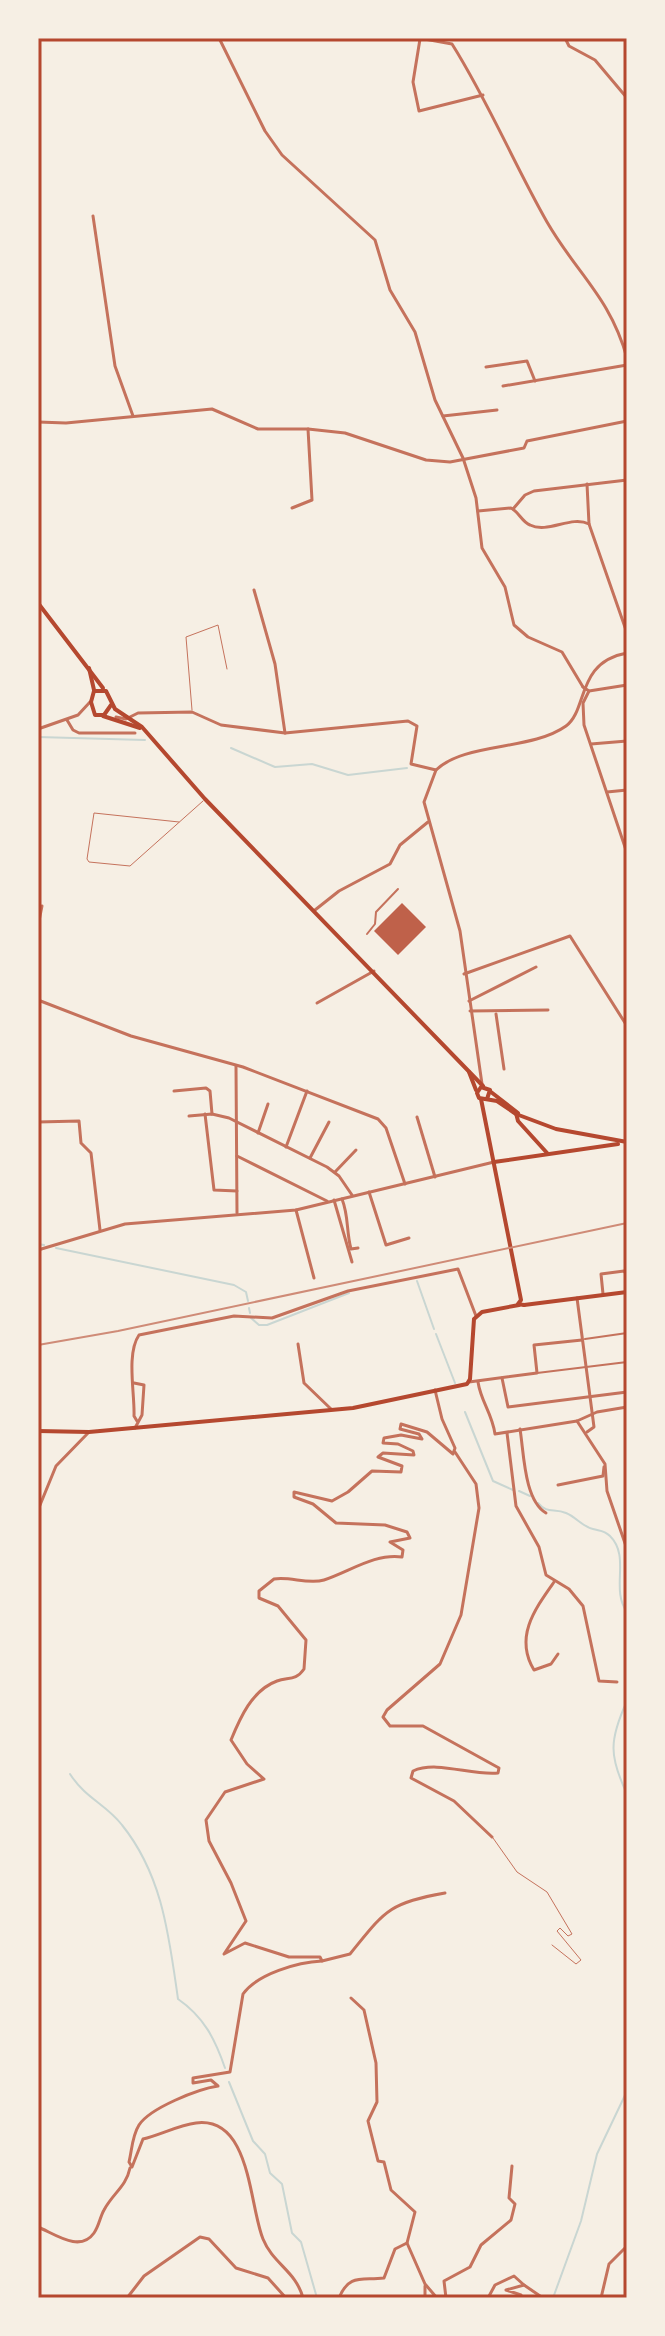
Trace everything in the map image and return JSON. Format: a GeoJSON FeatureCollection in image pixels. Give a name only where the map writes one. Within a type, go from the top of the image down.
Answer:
{"type":"FeatureCollection","features":[{"type":"Feature","properties":{"kind":"main road"},"geometry":{"type":"LineString","coordinates":[[38,603],[109,693],[111,705],[103,716]]}},
{"type":"Feature","properties":{"kind":"main road"},"geometry":{"type":"LineString","coordinates":[[88,665],[95,715],[116,717],[145,731]]}},
{"type":"Feature","properties":{"kind":"main road"},"geometry":{"type":"LineString","coordinates":[[94,691],[103,688]]}},
{"type":"Feature","properties":{"kind":"main road"},"geometry":{"type":"LineString","coordinates":[[111,705],[145,731],[205,799],[482,1086],[516,1113],[548,1154]]}},
{"type":"Feature","properties":{"kind":"main road"},"geometry":{"type":"LineString","coordinates":[[465,1067],[477,1093],[484,1099],[497,1101],[524,1117],[556,1129],[624,1142]]}},
{"type":"Feature","properties":{"kind":"main road"},"geometry":{"type":"LineString","coordinates":[[477,1093],[482,1086]]}},
{"type":"Feature","properties":{"kind":"main road"},"geometry":{"type":"LineString","coordinates":[[490,1092],[484,1099],[521,1303]]}},
{"type":"Feature","properties":{"kind":"main road"},"geometry":{"type":"LineString","coordinates":[[494,1162],[624,1142]]}},
{"type":"Feature","properties":{"kind":"main road"},"geometry":{"type":"LineString","coordinates":[[496,1173],[502,1161]]}},
{"type":"Feature","properties":{"kind":"main road"},"geometry":{"type":"LineString","coordinates":[[38,1431],[89,1432],[373,1405],[469,1382],[471,1329],[476,1316],[521,1303],[627,1292]]}},
{"type":"Feature","properties":{"kind":"street"},"geometry":{"type":"LineString","coordinates":[[219,38],[265,131],[282,155],[360,223],[375,240],[390,290],[415,332],[443,416],[463,458],[478,511],[477,533],[482,548],[505,587],[514,625],[528,637],[562,652],[583,687],[589,691],[627,685]]}},
{"type":"Feature","properties":{"kind":"street"},"geometry":{"type":"LineString","coordinates":[[565,38],[569,46],[595,60],[627,98]]}},
{"type":"Feature","properties":{"kind":"street"},"geometry":{"type":"LineString","coordinates":[[483,95],[419,111],[413,82],[419,39],[452,44],[483,95],[503,141],[550,226],[614,316],[627,358]]}},
{"type":"Feature","properties":{"kind":"street"},"geometry":{"type":"LineString","coordinates":[[93,216],[115,366],[133,416]]}},
{"type":"Feature","properties":{"kind":"street"},"geometry":{"type":"LineString","coordinates":[[486,367],[527,361],[535,381]]}},
{"type":"Feature","properties":{"kind":"street"},"geometry":{"type":"LineString","coordinates":[[503,386],[627,365]]}},
{"type":"Feature","properties":{"kind":"street"},"geometry":{"type":"LineString","coordinates":[[38,422],[66,423],[212,409],[263,431],[308,429],[363,437],[426,460],[463,458],[524,448],[527,441],[627,421]]}},
{"type":"Feature","properties":{"kind":"street"},"geometry":{"type":"LineString","coordinates":[[443,416],[497,410]]}},
{"type":"Feature","properties":{"kind":"street"},"geometry":{"type":"LineString","coordinates":[[292,508],[312,500],[308,429]]}},
{"type":"Feature","properties":{"kind":"street"},"geometry":{"type":"LineString","coordinates":[[513,509],[528,492],[627,480]]}},
{"type":"Feature","properties":{"kind":"street"},"geometry":{"type":"LineString","coordinates":[[587,484],[589,524],[627,633]]}},
{"type":"Feature","properties":{"kind":"street"},"geometry":{"type":"LineString","coordinates":[[478,511],[513,509],[533,526],[579,521],[589,524]]}},
{"type":"Feature","properties":{"kind":"street"},"geometry":{"type":"LineString","coordinates":[[254,590],[275,664],[285,733]]}},
{"type":"Feature","properties":{"kind":"street"},"geometry":{"type":"LineString","coordinates":[[482,1086],[456,909],[428,822],[424,797],[436,770],[457,758],[547,735],[564,727],[575,711],[583,687],[604,663],[627,653]]}},
{"type":"Feature","properties":{"kind":"street"},"geometry":{"type":"LineString","coordinates":[[589,691],[582,713],[627,853]]}},
{"type":"Feature","properties":{"kind":"street"},"geometry":{"type":"LineString","coordinates":[[38,729],[78,715],[92,699]]}},
{"type":"Feature","properties":{"kind":"street"},"geometry":{"type":"LineString","coordinates":[[575,711],[582,713]]}},
{"type":"Feature","properties":{"kind":"street"},"geometry":{"type":"LineString","coordinates":[[116,717],[138,713],[192,712],[221,725],[285,733],[408,721],[417,726],[411,764],[436,770]]}},
{"type":"Feature","properties":{"kind":"street"},"geometry":{"type":"LineString","coordinates":[[78,715],[95,715]]}},
{"type":"Feature","properties":{"kind":"street"},"geometry":{"type":"LineString","coordinates":[[67,720],[79,733],[135,733]]}},
{"type":"Feature","properties":{"kind":"street"},"geometry":{"type":"LineString","coordinates":[[591,744],[627,741]]}},
{"type":"Feature","properties":{"kind":"street"},"geometry":{"type":"LineString","coordinates":[[607,792],[627,790]]}},
{"type":"Feature","properties":{"kind":"street"},"geometry":{"type":"LineString","coordinates":[[315,910],[339,891],[390,864],[400,845],[428,822]]}},
{"type":"Feature","properties":{"kind":"street"},"geometry":{"type":"LineString","coordinates":[[367,934],[375,924],[376,912],[398,889]]}},
{"type":"Feature","properties":{"kind":"street"},"geometry":{"type":"LineString","coordinates":[[38,926],[42,906]]}},
{"type":"Feature","properties":{"kind":"street"},"geometry":{"type":"LineString","coordinates":[[464,974],[570,936],[627,1026]]}},
{"type":"Feature","properties":{"kind":"street"},"geometry":{"type":"LineString","coordinates":[[469,1001],[536,967]]}},
{"type":"Feature","properties":{"kind":"street"},"geometry":{"type":"LineString","coordinates":[[317,1003],[374,971]]}},
{"type":"Feature","properties":{"kind":"street"},"geometry":{"type":"LineString","coordinates":[[38,1000],[131,1036],[236,1066],[307,1091],[383,1122],[405,1184]]}},
{"type":"Feature","properties":{"kind":"street"},"geometry":{"type":"LineString","coordinates":[[470,1011],[548,1010]]}},
{"type":"Feature","properties":{"kind":"street"},"geometry":{"type":"LineString","coordinates":[[496,1012],[504,1069]]}},
{"type":"Feature","properties":{"kind":"street"},"geometry":{"type":"LineString","coordinates":[[236,1066],[237,1213]]}},
{"type":"Feature","properties":{"kind":"street"},"geometry":{"type":"LineString","coordinates":[[174,1091],[206,1088],[210,1091],[212,1114]]}},
{"type":"Feature","properties":{"kind":"street"},"geometry":{"type":"LineString","coordinates":[[286,1147],[307,1091]]}},
{"type":"Feature","properties":{"kind":"street"},"geometry":{"type":"LineString","coordinates":[[258,1133],[268,1104]]}},
{"type":"Feature","properties":{"kind":"street"},"geometry":{"type":"LineString","coordinates":[[205,1114],[214,1190],[237,1191]]}},
{"type":"Feature","properties":{"kind":"street"},"geometry":{"type":"LineString","coordinates":[[189,1116],[212,1114],[310,1158],[335,1172],[352,1195]]}},
{"type":"Feature","properties":{"kind":"street"},"geometry":{"type":"LineString","coordinates":[[417,1117],[435,1177]]}},
{"type":"Feature","properties":{"kind":"street"},"geometry":{"type":"LineString","coordinates":[[38,1122],[79,1121],[81,1143],[88,1148],[100,1230]]}},
{"type":"Feature","properties":{"kind":"street"},"geometry":{"type":"LineString","coordinates":[[310,1158],[329,1122]]}},
{"type":"Feature","properties":{"kind":"street"},"geometry":{"type":"LineString","coordinates":[[335,1172],[356,1150]]}},
{"type":"Feature","properties":{"kind":"street"},"geometry":{"type":"LineString","coordinates":[[237,1156],[328,1202]]}},
{"type":"Feature","properties":{"kind":"street"},"geometry":{"type":"LineString","coordinates":[[38,1250],[100,1230],[138,1222],[296,1210],[494,1162]]}},
{"type":"Feature","properties":{"kind":"street"},"geometry":{"type":"LineString","coordinates":[[369,1192],[386,1245],[409,1238]]}},
{"type":"Feature","properties":{"kind":"street"},"geometry":{"type":"LineString","coordinates":[[342,1198],[349,1217],[345,1227],[351,1249],[358,1248]]}},
{"type":"Feature","properties":{"kind":"street"},"geometry":{"type":"LineString","coordinates":[[334,1200],[352,1262]]}},
{"type":"Feature","properties":{"kind":"street"},"geometry":{"type":"LineString","coordinates":[[296,1210],[314,1278]]}},
{"type":"Feature","properties":{"kind":"street"},"geometry":{"type":"LineString","coordinates":[[137,1421],[134,1416],[134,1383],[135,1341],[139,1335],[234,1316],[272,1318],[348,1291],[461,1269],[476,1316]]}},
{"type":"Feature","properties":{"kind":"street"},"geometry":{"type":"LineString","coordinates":[[603,1294],[601,1274],[624,1271],[627,1275]]}},
{"type":"Feature","properties":{"kind":"street"},"geometry":{"type":"LineString","coordinates":[[577,1298],[594,1427],[587,1432]]}},
{"type":"Feature","properties":{"kind":"street"},"geometry":{"type":"LineString","coordinates":[[537,1373],[534,1345],[627,1333]]}},
{"type":"Feature","properties":{"kind":"street"},"geometry":{"type":"LineString","coordinates":[[298,1344],[304,1383],[331,1409]]}},
{"type":"Feature","properties":{"kind":"street"},"geometry":{"type":"LineString","coordinates":[[469,1382],[627,1362]]}},
{"type":"Feature","properties":{"kind":"street"},"geometry":{"type":"LineString","coordinates":[[502,1378],[508,1407],[627,1392]]}},
{"type":"Feature","properties":{"kind":"street"},"geometry":{"type":"LineString","coordinates":[[478,1382],[480,1397],[492,1413],[495,1434],[577,1421],[627,1407]]}},
{"type":"Feature","properties":{"kind":"street"},"geometry":{"type":"LineString","coordinates":[[134,1383],[144,1385],[142,1415],[135,1428]]}},
{"type":"Feature","properties":{"kind":"street"},"geometry":{"type":"LineString","coordinates":[[435,1390],[455,1451],[476,1484],[479,1508],[461,1615],[440,1664],[387,1710],[383,1717],[390,1726],[416,1724],[432,1729],[499,1768],[498,1773],[479,1774],[425,1767],[413,1771],[411,1778],[454,1801],[492,1837]]}},
{"type":"Feature","properties":{"kind":"street"},"geometry":{"type":"LineString","coordinates":[[577,1421],[605,1464],[607,1491],[627,1549]]}},
{"type":"Feature","properties":{"kind":"street"},"geometry":{"type":"LineString","coordinates":[[322,1961],[320,1957],[289,1957],[245,1943],[224,1954],[246,1921],[209,1841],[207,1814],[225,1792],[263,1780],[232,1743],[232,1736],[248,1704],[261,1690],[302,1673],[308,1651],[306,1640],[278,1606],[257,1595],[274,1579],[320,1581],[366,1563],[404,1554],[390,1542],[395,1538],[408,1540],[407,1532],[385,1525],[336,1523],[313,1504],[294,1497],[294,1492],[332,1501],[342,1497],[372,1471],[401,1472],[402,1466],[378,1457],[383,1453],[414,1455],[413,1451],[398,1444],[383,1443],[384,1438],[401,1435],[422,1439],[419,1434],[400,1429],[401,1424],[427,1432],[449,1454],[455,1451]]}},
{"type":"Feature","properties":{"kind":"street"},"geometry":{"type":"LineString","coordinates":[[520,1429],[531,1491],[539,1509],[546,1513]]}},
{"type":"Feature","properties":{"kind":"street"},"geometry":{"type":"LineString","coordinates":[[38,1510],[56,1466],[89,1432]]}},
{"type":"Feature","properties":{"kind":"street"},"geometry":{"type":"LineString","coordinates":[[507,1433],[516,1506],[539,1547],[546,1575],[569,1589],[583,1608],[599,1681],[617,1682]]}},
{"type":"Feature","properties":{"kind":"street"},"geometry":{"type":"LineString","coordinates":[[558,1485],[603,1476],[605,1464]]}},
{"type":"Feature","properties":{"kind":"street"},"geometry":{"type":"LineString","coordinates":[[554,1582],[529,1618],[526,1632],[534,1670],[551,1664],[558,1654]]}},
{"type":"Feature","properties":{"kind":"street"},"geometry":{"type":"LineString","coordinates":[[130,2168],[135,2134],[142,2120],[199,2089],[218,2086],[211,2080],[193,2083],[193,2078],[230,2072],[243,1994],[250,1985],[259,1979],[350,1954],[372,1923],[398,1905],[445,1893]]}},
{"type":"Feature","properties":{"kind":"street"},"geometry":{"type":"LineString","coordinates":[[351,1998],[364,2010],[376,2063],[377,2102],[368,2121],[378,2161],[384,2162],[391,2190],[415,2212],[407,2243],[425,2284],[437,2298]]}},
{"type":"Feature","properties":{"kind":"street"},"geometry":{"type":"LineString","coordinates":[[38,2227],[65,2240],[87,2239],[94,2233],[104,2210],[124,2186],[146,2138],[198,2123],[229,2136],[247,2164],[253,2207],[268,2252],[290,2271],[303,2298]]}},
{"type":"Feature","properties":{"kind":"street"},"geometry":{"type":"LineString","coordinates":[[446,2298],[444,2281],[470,2267],[481,2245],[511,2220],[515,2204],[509,2198],[512,2166]]}},
{"type":"Feature","properties":{"kind":"street"},"geometry":{"type":"LineString","coordinates":[[127,2298],[144,2276],[169,2263],[200,2237],[209,2239],[236,2268],[268,2278],[286,2298]]}},
{"type":"Feature","properties":{"kind":"street"},"geometry":{"type":"LineString","coordinates":[[339,2298],[345,2285],[358,2277],[384,2278],[395,2249],[407,2243]]}},
{"type":"Feature","properties":{"kind":"street"},"geometry":{"type":"LineString","coordinates":[[601,2298],[609,2264],[626,2247]]}},
{"type":"Feature","properties":{"kind":"street"},"geometry":{"type":"LineString","coordinates":[[488,2298],[495,2285],[506,2277],[514,2276],[543,2298]]}},
{"type":"Feature","properties":{"kind":"street"},"geometry":{"type":"LineString","coordinates":[[425,2284],[425,2298]]}},
{"type":"Feature","properties":{"kind":"street"},"geometry":{"type":"LineString","coordinates":[[520,2298],[521,2295],[506,2290],[524,2285]]}},
{"type":"Feature","properties":{"kind":"lane"},"geometry":{"type":"LineString","coordinates":[[192,712],[186,637],[218,625],[227,669]]}},
{"type":"Feature","properties":{"kind":"lane"},"geometry":{"type":"LineString","coordinates":[[179,822],[94,813],[89,862],[130,866],[205,799]]}},
{"type":"Feature","properties":{"kind":"lane"},"geometry":{"type":"LineString","coordinates":[[492,1837],[517,1872],[547,1892],[572,1934],[569,1936],[559,1928],[557,1931],[581,1960],[576,1964],[569,1962],[552,1945]]}},
{"type":"Feature","properties":{"kind":"building"},"geometry":{"type":"Polygon","coordinates":[[[402,903],[426,927],[398,955],[374,931],[402,903]]]}},
{"type":"Feature","properties":{"kind":"waterway"},"geometry":{"type":"LineString","coordinates":[[38,737],[145,740]]}},
{"type":"Feature","properties":{"kind":"waterway"},"geometry":{"type":"LineString","coordinates":[[231,748],[275,767],[312,764],[348,775],[407,768]]}},
{"type":"Feature","properties":{"kind":"waterway"},"geometry":{"type":"LineString","coordinates":[[38,1244],[44,1245]]}},
{"type":"Feature","properties":{"kind":"waterway"},"geometry":{"type":"LineString","coordinates":[[56,1248],[234,1285],[246,1292],[248,1301]]}},
{"type":"Feature","properties":{"kind":"waterway"},"geometry":{"type":"LineString","coordinates":[[417,1281],[434,1329]]}},
{"type":"Feature","properties":{"kind":"waterway"},"geometry":{"type":"LineString","coordinates":[[251,1318],[259,1325],[267,1325],[349,1293]]}},
{"type":"Feature","properties":{"kind":"waterway"},"geometry":{"type":"LineString","coordinates":[[249,1308],[250,1313]]}},
{"type":"Feature","properties":{"kind":"waterway"},"geometry":{"type":"LineString","coordinates":[[436,1334],[455,1383]]}},
{"type":"Feature","properties":{"kind":"waterway"},"geometry":{"type":"LineString","coordinates":[[465,1412],[493,1481],[513,1490]]}},
{"type":"Feature","properties":{"kind":"waterway"},"geometry":{"type":"LineString","coordinates":[[519,1491],[530,1496]]}},
{"type":"Feature","properties":{"kind":"waterway"},"geometry":{"type":"LineString","coordinates":[[538,1503],[548,1510],[566,1513],[589,1528],[610,1536],[619,1554],[620,1593],[627,1612]]}},
{"type":"Feature","properties":{"kind":"waterway"},"geometry":{"type":"LineString","coordinates":[[627,1701],[614,1738],[614,1758],[627,1794]]}},
{"type":"Feature","properties":{"kind":"waterway"},"geometry":{"type":"LineString","coordinates":[[70,1774],[122,1825],[147,1865],[162,1908],[178,1999],[208,2029],[225,2068]]}},
{"type":"Feature","properties":{"kind":"waterway"},"geometry":{"type":"LineString","coordinates":[[229,2082],[253,2141],[265,2154],[270,2173],[282,2184],[292,2233],[301,2242],[317,2298]]}},
{"type":"Feature","properties":{"kind":"waterway"},"geometry":{"type":"LineString","coordinates":[[553,2298],[581,2221],[597,2154],[627,2091]]}},
{"type":"Feature","properties":{"kind":"railway"},"geometry":{"type":"LineString","coordinates":[[38,1345],[118,1331],[627,1223]]}}]}
